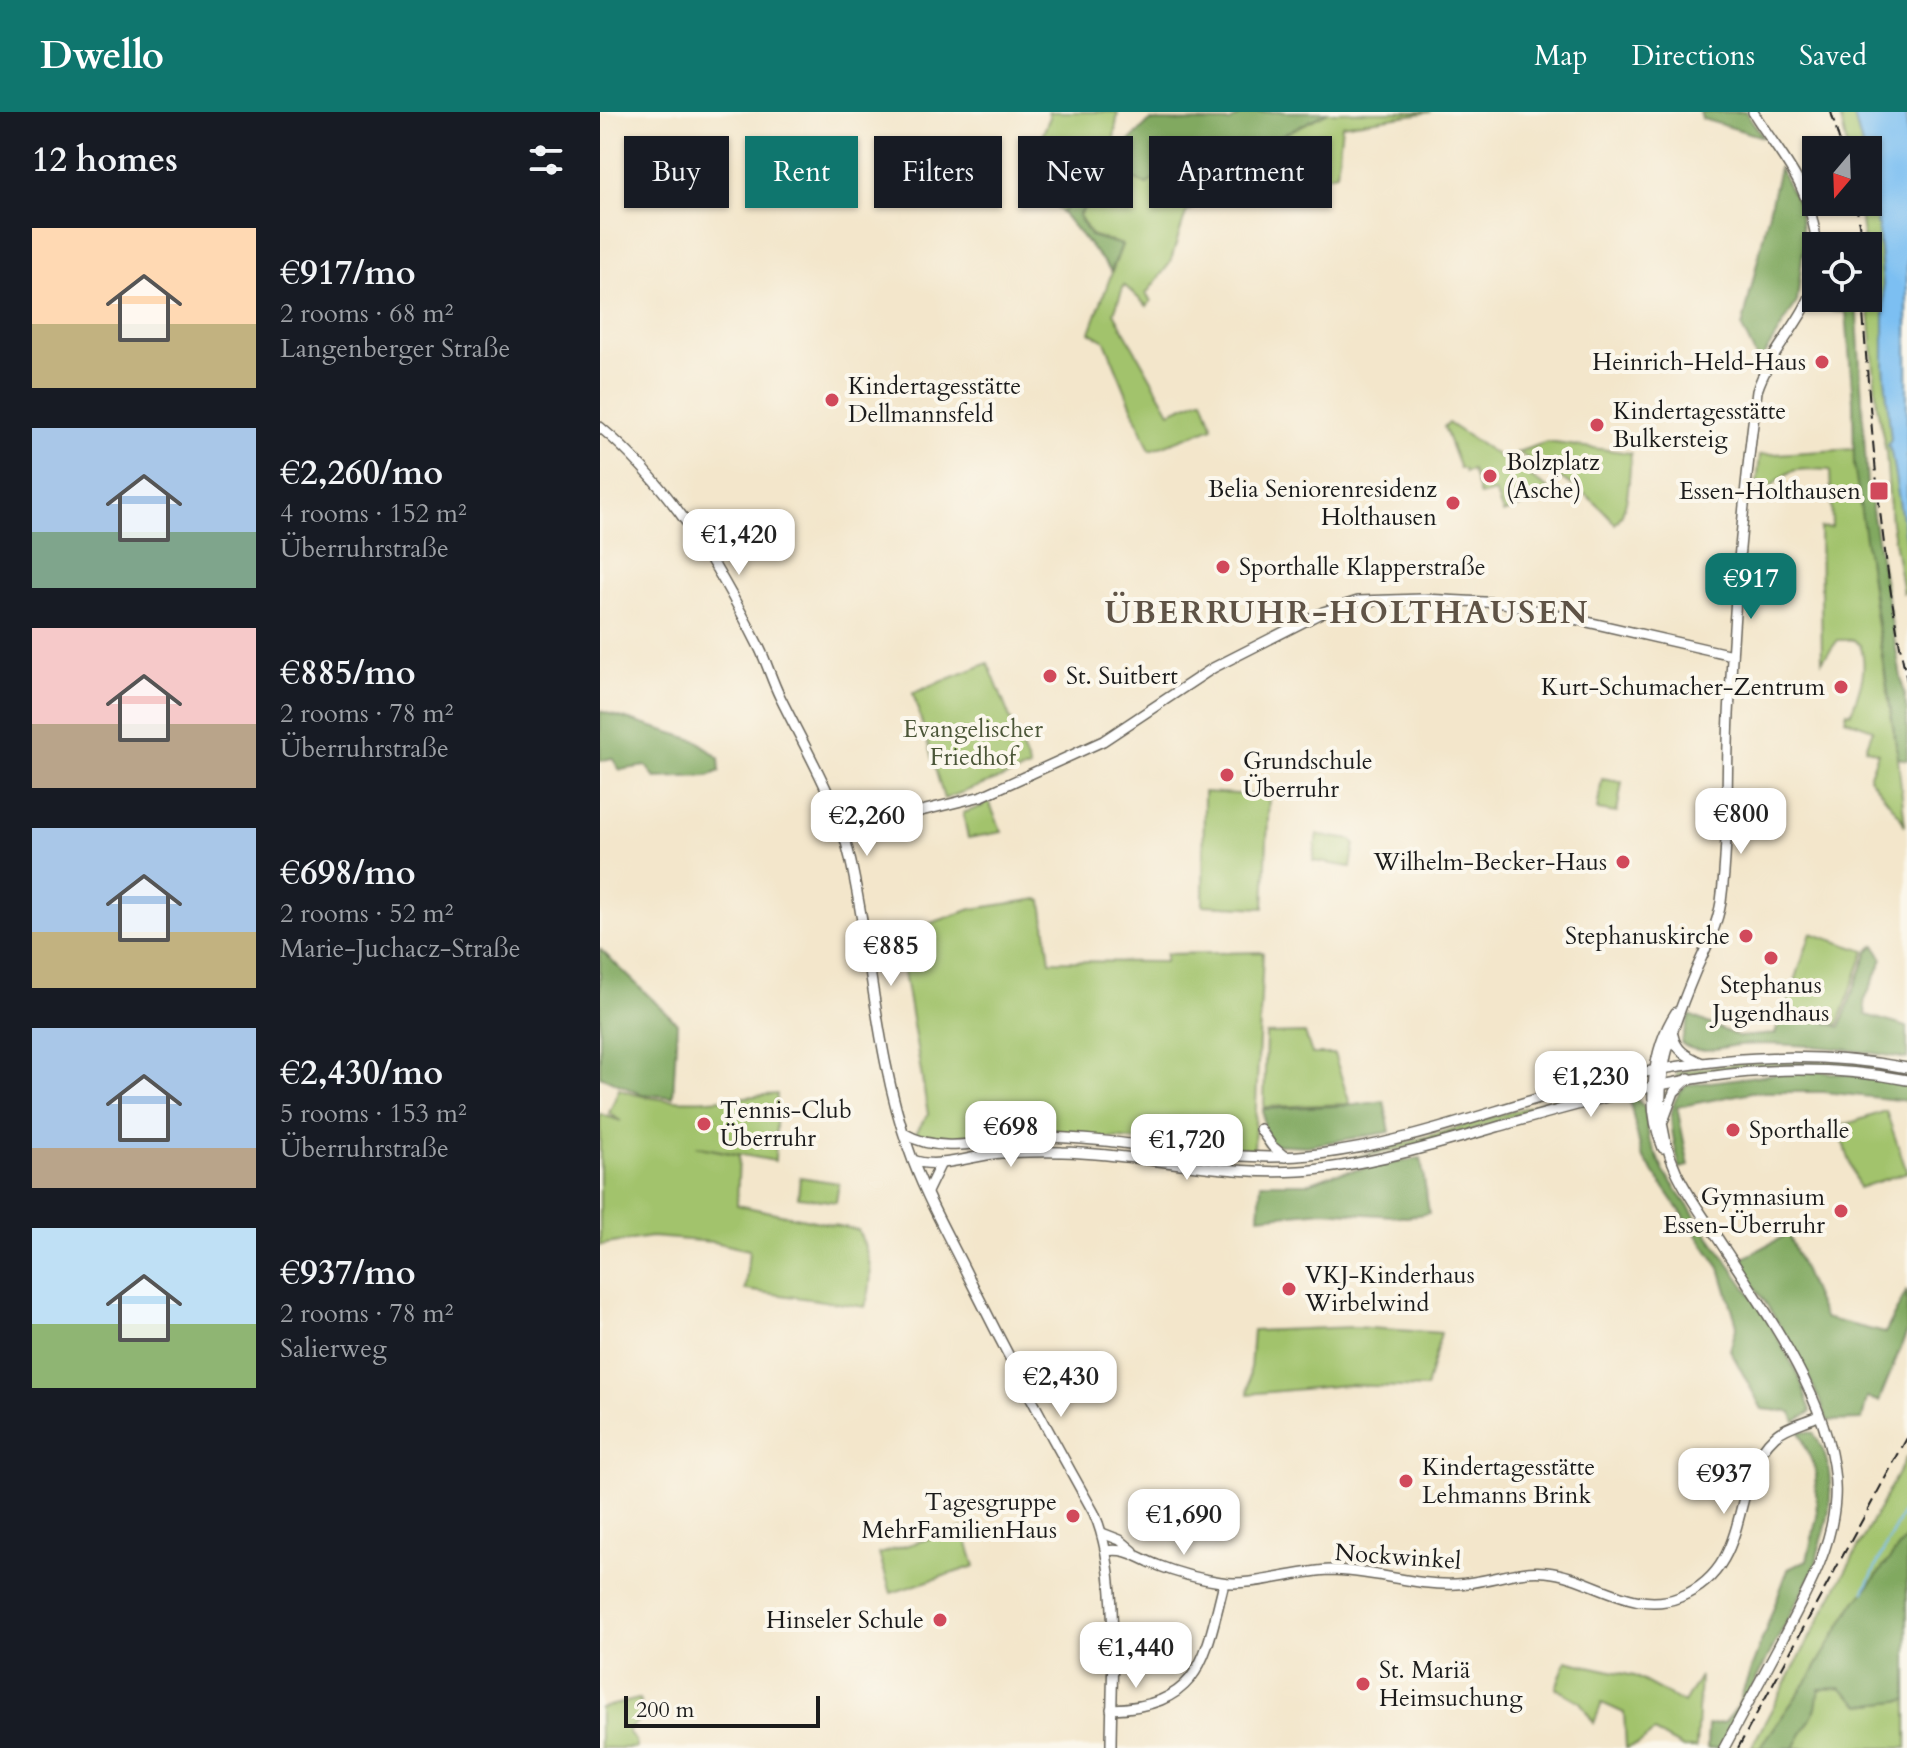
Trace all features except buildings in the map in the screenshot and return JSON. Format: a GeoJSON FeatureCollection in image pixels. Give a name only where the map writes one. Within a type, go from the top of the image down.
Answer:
{"type":"FeatureCollection","features":[{"type":"Feature","properties":{"kind":"main road"},"geometry":{"type":"LineString","coordinates":[[1753,112],[1806,193],[1815,232]]}},
{"type":"Feature","properties":{"kind":"main road"},"geometry":{"type":"LineString","coordinates":[[1660,1070],[1681,1006],[1720,908],[1732,655],[1757,391],[1763,371],[1803,312]]}},
{"type":"Feature","properties":{"kind":"main road"},"geometry":{"type":"LineString","coordinates":[[600,427],[658,483],[708,553],[759,647],[840,824],[856,885],[891,1080],[913,1160],[998,1336],[1102,1533],[1110,1613],[1111,1748]]}},
{"type":"Feature","properties":{"kind":"main road"},"geometry":{"type":"LineString","coordinates":[[840,824],[917,812],[982,796],[1103,741],[1200,676],[1287,630],[1333,608],[1363,600],[1504,603],[1732,655]]}},
{"type":"Feature","properties":{"kind":"main road"},"geometry":{"type":"LineString","coordinates":[[1669,1157],[1658,1136],[1653,1110],[1667,1028],[1681,1006]]}},
{"type":"Feature","properties":{"kind":"main road"},"geometry":{"type":"LineString","coordinates":[[1673,1035],[1680,1051],[1702,1063]]}},
{"type":"Feature","properties":{"kind":"main road"},"geometry":{"type":"LineString","coordinates":[[913,1160],[921,1151],[939,1145],[1039,1136],[1234,1155],[1285,1157],[1318,1154],[1382,1143],[1540,1098],[1702,1063],[1787,1055],[1845,1058],[1907,1068]]}},
{"type":"Feature","properties":{"kind":"main road"},"geometry":{"type":"LineString","coordinates":[[913,1160],[925,1165],[1000,1153],[1052,1152],[1106,1155],[1231,1170],[1320,1169],[1412,1151],[1630,1091],[1689,1078],[1787,1068],[1866,1073],[1907,1080]]}},
{"type":"Feature","properties":{"kind":"main road"},"geometry":{"type":"LineString","coordinates":[[1662,1124],[1674,1092],[1689,1078]]}},
{"type":"Feature","properties":{"kind":"main road"},"geometry":{"type":"LineString","coordinates":[[1658,1084],[1662,1124],[1675,1175],[1788,1347],[1829,1444],[1835,1487],[1834,1509],[1815,1578],[1724,1748]]}},
{"type":"Feature","properties":{"kind":"main road"},"geometry":{"type":"LineString","coordinates":[[1630,1091],[1643,1098],[1653,1110]]}},
{"type":"Feature","properties":{"kind":"main road"},"geometry":{"type":"LineString","coordinates":[[1260,1129],[1285,1157]]}},
{"type":"Feature","properties":{"kind":"main road"},"geometry":{"type":"LineString","coordinates":[[905,1134],[919,1142],[939,1145]]}},
{"type":"Feature","properties":{"kind":"main road"},"geometry":{"type":"LineString","coordinates":[[927,1192],[941,1163]]}},
{"type":"Feature","properties":{"kind":"main road","name":"Nockwinkel"},"geometry":{"type":"LineString","coordinates":[[1106,1551],[1121,1549],[1164,1568],[1224,1583],[1329,1570],[1455,1584],[1545,1572],[1564,1574],[1612,1594],[1658,1603],[1688,1594],[1710,1577],[1734,1539],[1755,1464],[1764,1447],[1777,1433],[1818,1416]]}},
{"type":"Feature","properties":{"kind":"main road","name":"Nockwinkel"},"geometry":{"type":"LineString","coordinates":[[1102,1533],[1120,1540],[1135,1554]]}},
{"type":"Feature","properties":{"kind":"main road"},"geometry":{"type":"LineString","coordinates":[[1111,1709],[1154,1704],[1167,1699],[1190,1680],[1204,1660],[1224,1583]]}},
{"type":"Feature","properties":{"kind":"green space"},"geometry":{"type":"Polygon","coordinates":[[[1048,112],[1118,112],[1114,136],[1042,136],[1050,117],[1048,112]]]}},
{"type":"Feature","properties":{"kind":"green space"},"geometry":{"type":"Polygon","coordinates":[[[1245,112],[1328,112],[1281,136],[1149,136],[1149,183],[1133,179],[1133,138],[1150,121],[1230,122],[1245,112]]]}},
{"type":"Feature","properties":{"kind":"green space"},"geometry":{"type":"Polygon","coordinates":[[[1328,112],[1431,112],[1342,125],[1337,173],[1332,174],[1332,136],[1281,136],[1328,112]]]}},
{"type":"Feature","properties":{"kind":"green space"},"geometry":{"type":"Polygon","coordinates":[[[1700,112],[1746,112],[1763,137],[1702,119],[1700,112]]]}},
{"type":"Feature","properties":{"kind":"green space"},"geometry":{"type":"Polygon","coordinates":[[[1839,112],[1907,112],[1907,592],[1903,593],[1891,523],[1869,312],[1882,312],[1882,232],[1862,232],[1861,216],[1882,216],[1882,136],[1845,136],[1839,112]]]}},
{"type":"Feature","properties":{"kind":"green space"},"geometry":{"type":"Polygon","coordinates":[[[1779,168],[1799,206],[1803,232],[1797,302],[1759,363],[1742,328],[1779,168]]]}},
{"type":"Feature","properties":{"kind":"green space"},"geometry":{"type":"Polygon","coordinates":[[[1133,180],[1146,184],[1149,182],[1149,208],[1194,208],[1186,213],[1170,263],[1146,294],[1151,301],[1147,306],[1124,285],[1114,313],[1170,412],[1203,398],[1213,427],[1150,451],[1105,341],[1090,332],[1122,245],[1091,235],[1079,215],[1085,208],[1133,208],[1133,180]]]}},
{"type":"Feature","properties":{"kind":"green space"},"geometry":{"type":"Polygon","coordinates":[[[1067,208],[1084,208],[1078,215],[1090,236],[1122,245],[1111,271],[1062,213],[1067,208]]]}},
{"type":"Feature","properties":{"kind":"green space"},"geometry":{"type":"Polygon","coordinates":[[[1846,312],[1857,312],[1867,485],[1872,490],[1872,510],[1907,712],[1907,760],[1898,758],[1854,465],[1846,312]]]}},
{"type":"Feature","properties":{"kind":"green space"},"geometry":{"type":"Polygon","coordinates":[[[1448,423],[1554,495],[1503,513],[1495,492],[1480,496],[1472,470],[1465,472],[1460,469],[1444,427],[1448,423]]]}},
{"type":"Feature","properties":{"kind":"green space"},"geometry":{"type":"Polygon","coordinates":[[[1547,442],[1631,453],[1624,510],[1615,524],[1583,493],[1517,452],[1547,442]]]}},
{"type":"Feature","properties":{"kind":"green space"},"geometry":{"type":"Polygon","coordinates":[[[1854,449],[1905,826],[1869,777],[1878,753],[1866,748],[1873,729],[1845,719],[1847,712],[1851,713],[1862,679],[1864,662],[1860,645],[1854,640],[1838,640],[1822,661],[1820,528],[1832,527],[1830,470],[1794,470],[1756,493],[1760,455],[1854,449]]]}},
{"type":"Feature","properties":{"kind":"green space","name":"Evangelischer Friedhof"},"geometry":{"type":"Polygon","coordinates":[[[988,663],[1030,768],[944,799],[913,693],[988,663]]]}},
{"type":"Feature","properties":{"kind":"green space"},"geometry":{"type":"Polygon","coordinates":[[[600,711],[698,741],[719,758],[720,771],[708,776],[655,778],[646,766],[620,770],[612,758],[600,761],[600,711]]]}},
{"type":"Feature","properties":{"kind":"green space"},"geometry":{"type":"Polygon","coordinates":[[[1602,779],[1622,782],[1617,813],[1597,810],[1602,779]]]}},
{"type":"Feature","properties":{"kind":"green space"},"geometry":{"type":"Polygon","coordinates":[[[1204,792],[1269,796],[1264,908],[1203,905],[1204,792]]]}},
{"type":"Feature","properties":{"kind":"green space"},"geometry":{"type":"Polygon","coordinates":[[[988,800],[1002,832],[968,838],[963,813],[983,806],[983,802],[988,800]]]}},
{"type":"Feature","properties":{"kind":"green space"},"geometry":{"type":"Polygon","coordinates":[[[1317,835],[1352,840],[1355,844],[1351,867],[1313,861],[1317,835]]]}},
{"type":"Feature","properties":{"kind":"green space"},"geometry":{"type":"Polygon","coordinates":[[[1038,899],[1042,901],[1050,961],[1165,962],[1166,954],[1263,952],[1254,1149],[1038,1133],[935,1141],[923,1140],[915,1134],[928,1114],[899,942],[910,940],[908,931],[972,909],[1038,899]]]}},
{"type":"Feature","properties":{"kind":"green space"},"geometry":{"type":"Polygon","coordinates":[[[1811,933],[1865,951],[1838,1025],[1786,1008],[1811,933]]]}},
{"type":"Feature","properties":{"kind":"green space"},"geometry":{"type":"Polygon","coordinates":[[[1875,945],[1883,959],[1864,1002],[1866,1015],[1907,1027],[1907,1059],[1803,1045],[1740,1045],[1702,1050],[1681,1043],[1690,1015],[1739,1037],[1775,1034],[1783,1009],[1840,1027],[1868,951],[1875,945]]]}},
{"type":"Feature","properties":{"kind":"green space"},"geometry":{"type":"Polygon","coordinates":[[[600,949],[677,1023],[673,1097],[641,1094],[600,1076],[600,949]]]}},
{"type":"Feature","properties":{"kind":"green space"},"geometry":{"type":"Polygon","coordinates":[[[1305,1033],[1312,1054],[1334,1054],[1350,1104],[1264,1107],[1266,1034],[1305,1033]]]}},
{"type":"Feature","properties":{"kind":"green space"},"geometry":{"type":"Polygon","coordinates":[[[1838,1061],[1907,1072],[1907,1075],[1792,1065],[1734,1068],[1676,1077],[1677,1073],[1737,1064],[1838,1061]]]}},
{"type":"Feature","properties":{"kind":"green space"},"geometry":{"type":"Polygon","coordinates":[[[1805,1070],[1907,1081],[1907,1101],[1824,1092],[1752,1092],[1677,1107],[1689,1166],[1680,1168],[1672,1113],[1679,1093],[1687,1085],[1805,1070]]]}},
{"type":"Feature","properties":{"kind":"green space"},"geometry":{"type":"Polygon","coordinates":[[[1640,1077],[1641,1081],[1557,1102],[1447,1136],[1347,1160],[1541,1103],[1640,1077]]]}},
{"type":"Feature","properties":{"kind":"green space"},"geometry":{"type":"Polygon","coordinates":[[[619,1089],[657,1099],[677,1100],[777,1094],[775,1161],[695,1146],[739,1155],[737,1205],[858,1230],[870,1268],[865,1307],[745,1290],[749,1250],[713,1242],[651,1237],[600,1245],[600,1114],[621,1121],[609,1113],[619,1089]]]}},
{"type":"Feature","properties":{"kind":"green space"},"geometry":{"type":"Polygon","coordinates":[[[1629,1098],[1635,1098],[1645,1107],[1649,1139],[1664,1172],[1763,1312],[1799,1376],[1811,1412],[1795,1422],[1791,1412],[1762,1409],[1730,1350],[1737,1325],[1720,1268],[1642,1156],[1629,1098]]]}},
{"type":"Feature","properties":{"kind":"green space"},"geometry":{"type":"Polygon","coordinates":[[[1384,1101],[1390,1132],[1307,1146],[1265,1144],[1263,1109],[1384,1101]]]}},
{"type":"Feature","properties":{"kind":"green space"},"geometry":{"type":"Polygon","coordinates":[[[1886,1111],[1907,1172],[1859,1188],[1838,1127],[1886,1111]]]}},
{"type":"Feature","properties":{"kind":"green space"},"geometry":{"type":"Polygon","coordinates":[[[1421,1158],[1429,1213],[1407,1217],[1324,1211],[1259,1217],[1261,1183],[1309,1183],[1333,1174],[1421,1158]]]}},
{"type":"Feature","properties":{"kind":"green space"},"geometry":{"type":"Polygon","coordinates":[[[800,1177],[839,1183],[836,1202],[798,1197],[800,1177]]]}},
{"type":"Feature","properties":{"kind":"green space"},"geometry":{"type":"Polygon","coordinates":[[[1788,1234],[1824,1318],[1885,1333],[1907,1290],[1907,1332],[1879,1401],[1867,1398],[1862,1420],[1828,1421],[1799,1358],[1738,1261],[1788,1234]]]}},
{"type":"Feature","properties":{"kind":"green space"},"geometry":{"type":"Polygon","coordinates":[[[1354,1327],[1441,1333],[1426,1388],[1346,1385],[1248,1394],[1253,1331],[1354,1327]]]}},
{"type":"Feature","properties":{"kind":"green space"},"geometry":{"type":"Polygon","coordinates":[[[1799,1431],[1813,1433],[1820,1444],[1830,1480],[1828,1518],[1816,1566],[1720,1748],[1707,1748],[1708,1725],[1725,1722],[1737,1707],[1788,1569],[1807,1560],[1817,1517],[1815,1469],[1799,1431]]]}},
{"type":"Feature","properties":{"kind":"green space"},"geometry":{"type":"Polygon","coordinates":[[[1907,1456],[1907,1537],[1849,1611],[1812,1674],[1760,1748],[1751,1748],[1907,1456]]]}},
{"type":"Feature","properties":{"kind":"green space"},"geometry":{"type":"Polygon","coordinates":[[[963,1528],[975,1566],[891,1593],[879,1554],[963,1528]]]}},
{"type":"Feature","properties":{"kind":"green space"},"geometry":{"type":"Polygon","coordinates":[[[1907,1537],[1907,1700],[1861,1705],[1841,1688],[1819,1689],[1816,1708],[1794,1748],[1760,1748],[1812,1674],[1849,1611],[1907,1537]]]}},
{"type":"Feature","properties":{"kind":"green space"},"geometry":{"type":"Polygon","coordinates":[[[1566,1661],[1634,1676],[1684,1703],[1700,1676],[1696,1748],[1683,1748],[1654,1732],[1640,1743],[1626,1748],[1624,1713],[1602,1703],[1594,1723],[1580,1702],[1556,1688],[1566,1661]]]}},
{"type":"Feature","properties":{"kind":"green space"},"geometry":{"type":"Polygon","coordinates":[[[1841,1688],[1861,1705],[1907,1700],[1907,1748],[1794,1748],[1816,1708],[1818,1689],[1841,1688]]]}},
{"type":"Feature","properties":{"kind":"green space"},"geometry":{"type":"Polygon","coordinates":[[[639,1699],[644,1715],[628,1731],[636,1748],[600,1748],[600,1708],[639,1699]]]}},
{"type":"Feature","properties":{"kind":"water"},"geometry":{"type":"Polygon","coordinates":[[[1853,112],[1907,112],[1907,549],[1888,445],[1891,440],[1884,366],[1882,232],[1878,232],[1876,216],[1882,216],[1882,136],[1859,136],[1853,112]]]}},
{"type":"Feature","properties":{"kind":"waterway"},"geometry":{"type":"LineString","coordinates":[[1864,1591],[1907,1503]]}},
{"type":"Feature","properties":{"kind":"railway"},"geometry":{"type":"LineString","coordinates":[[1831,112],[1838,136]]}},
{"type":"Feature","properties":{"kind":"railway"},"geometry":{"type":"LineString","coordinates":[[1858,216],[1860,232]]}},
{"type":"Feature","properties":{"kind":"railway"},"geometry":{"type":"LineString","coordinates":[[1863,312],[1883,538],[1907,681]]}},
{"type":"Feature","properties":{"kind":"railway"},"geometry":{"type":"LineString","coordinates":[[1738,1748],[1907,1438]]}},
{"type":"Feature","properties":{"kind":"place","name":"Heinrich-Held-Haus"},"geometry":{"type":"Point","coordinates":[1822,362]}},
{"type":"Feature","properties":{"kind":"place","name":"Kindertagesstätte Dellmannsfeld"},"geometry":{"type":"Point","coordinates":[832,400]}},
{"type":"Feature","properties":{"kind":"place","name":"Kindertagesstätte Bulkersteig"},"geometry":{"type":"Point","coordinates":[1597,425]}},
{"type":"Feature","properties":{"kind":"place","name":"Bolzplatz (Asche)"},"geometry":{"type":"Point","coordinates":[1490,476]}},
{"type":"Feature","properties":{"kind":"place","name":"Essen-Holthausen"},"geometry":{"type":"Point","coordinates":[1879,491]}},
{"type":"Feature","properties":{"kind":"place","name":"Belia Seniorenresidenz Holthausen"},"geometry":{"type":"Point","coordinates":[1453,503]}},
{"type":"Feature","properties":{"kind":"place","name":"Sporthalle Klapperstraße"},"geometry":{"type":"Point","coordinates":[1223,567]}},
{"type":"Feature","properties":{"kind":"place","name":"St. Suitbert"},"geometry":{"type":"Point","coordinates":[1050,676]}},
{"type":"Feature","properties":{"kind":"place","name":"Kurt-Schumacher-Zentrum"},"geometry":{"type":"Point","coordinates":[1841,687]}},
{"type":"Feature","properties":{"kind":"place","name":"Grundschule Überruhr"},"geometry":{"type":"Point","coordinates":[1227,775]}},
{"type":"Feature","properties":{"kind":"place","name":"Wilhelm-Becker-Haus"},"geometry":{"type":"Point","coordinates":[1623,862]}},
{"type":"Feature","properties":{"kind":"place","name":"Stephanuskirche"},"geometry":{"type":"Point","coordinates":[1746,936]}},
{"type":"Feature","properties":{"kind":"place","name":"Stephanus Jugendhaus"},"geometry":{"type":"Point","coordinates":[1771,958]}},
{"type":"Feature","properties":{"kind":"place","name":"Tennis-Club Überruhr"},"geometry":{"type":"Point","coordinates":[704,1124]}},
{"type":"Feature","properties":{"kind":"place","name":"Sporthalle"},"geometry":{"type":"Point","coordinates":[1733,1130]}},
{"type":"Feature","properties":{"kind":"place","name":"Gymnasium Essen-Überruhr"},"geometry":{"type":"Point","coordinates":[1841,1211]}},
{"type":"Feature","properties":{"kind":"place","name":"VKJ-Kinderhaus Wirbelwind"},"geometry":{"type":"Point","coordinates":[1289,1289]}},
{"type":"Feature","properties":{"kind":"place","name":"Kindertagesstätte Lehmanns Brink"},"geometry":{"type":"Point","coordinates":[1406,1481]}},
{"type":"Feature","properties":{"kind":"place","name":"Tagesgruppe MehrFamilienHaus"},"geometry":{"type":"Point","coordinates":[1073,1516]}},
{"type":"Feature","properties":{"kind":"place","name":"Hinseler Schule"},"geometry":{"type":"Point","coordinates":[940,1620]}},
{"type":"Feature","properties":{"kind":"place","name":"St. Mariä Heimsuchung"},"geometry":{"type":"Point","coordinates":[1363,1684]}},
{"type":"Feature","properties":{"kind":"district","name":"ÜBERRUHR-HOLTHAUSEN"},"geometry":{"type":"Point","coordinates":[1347,613]}}]}
